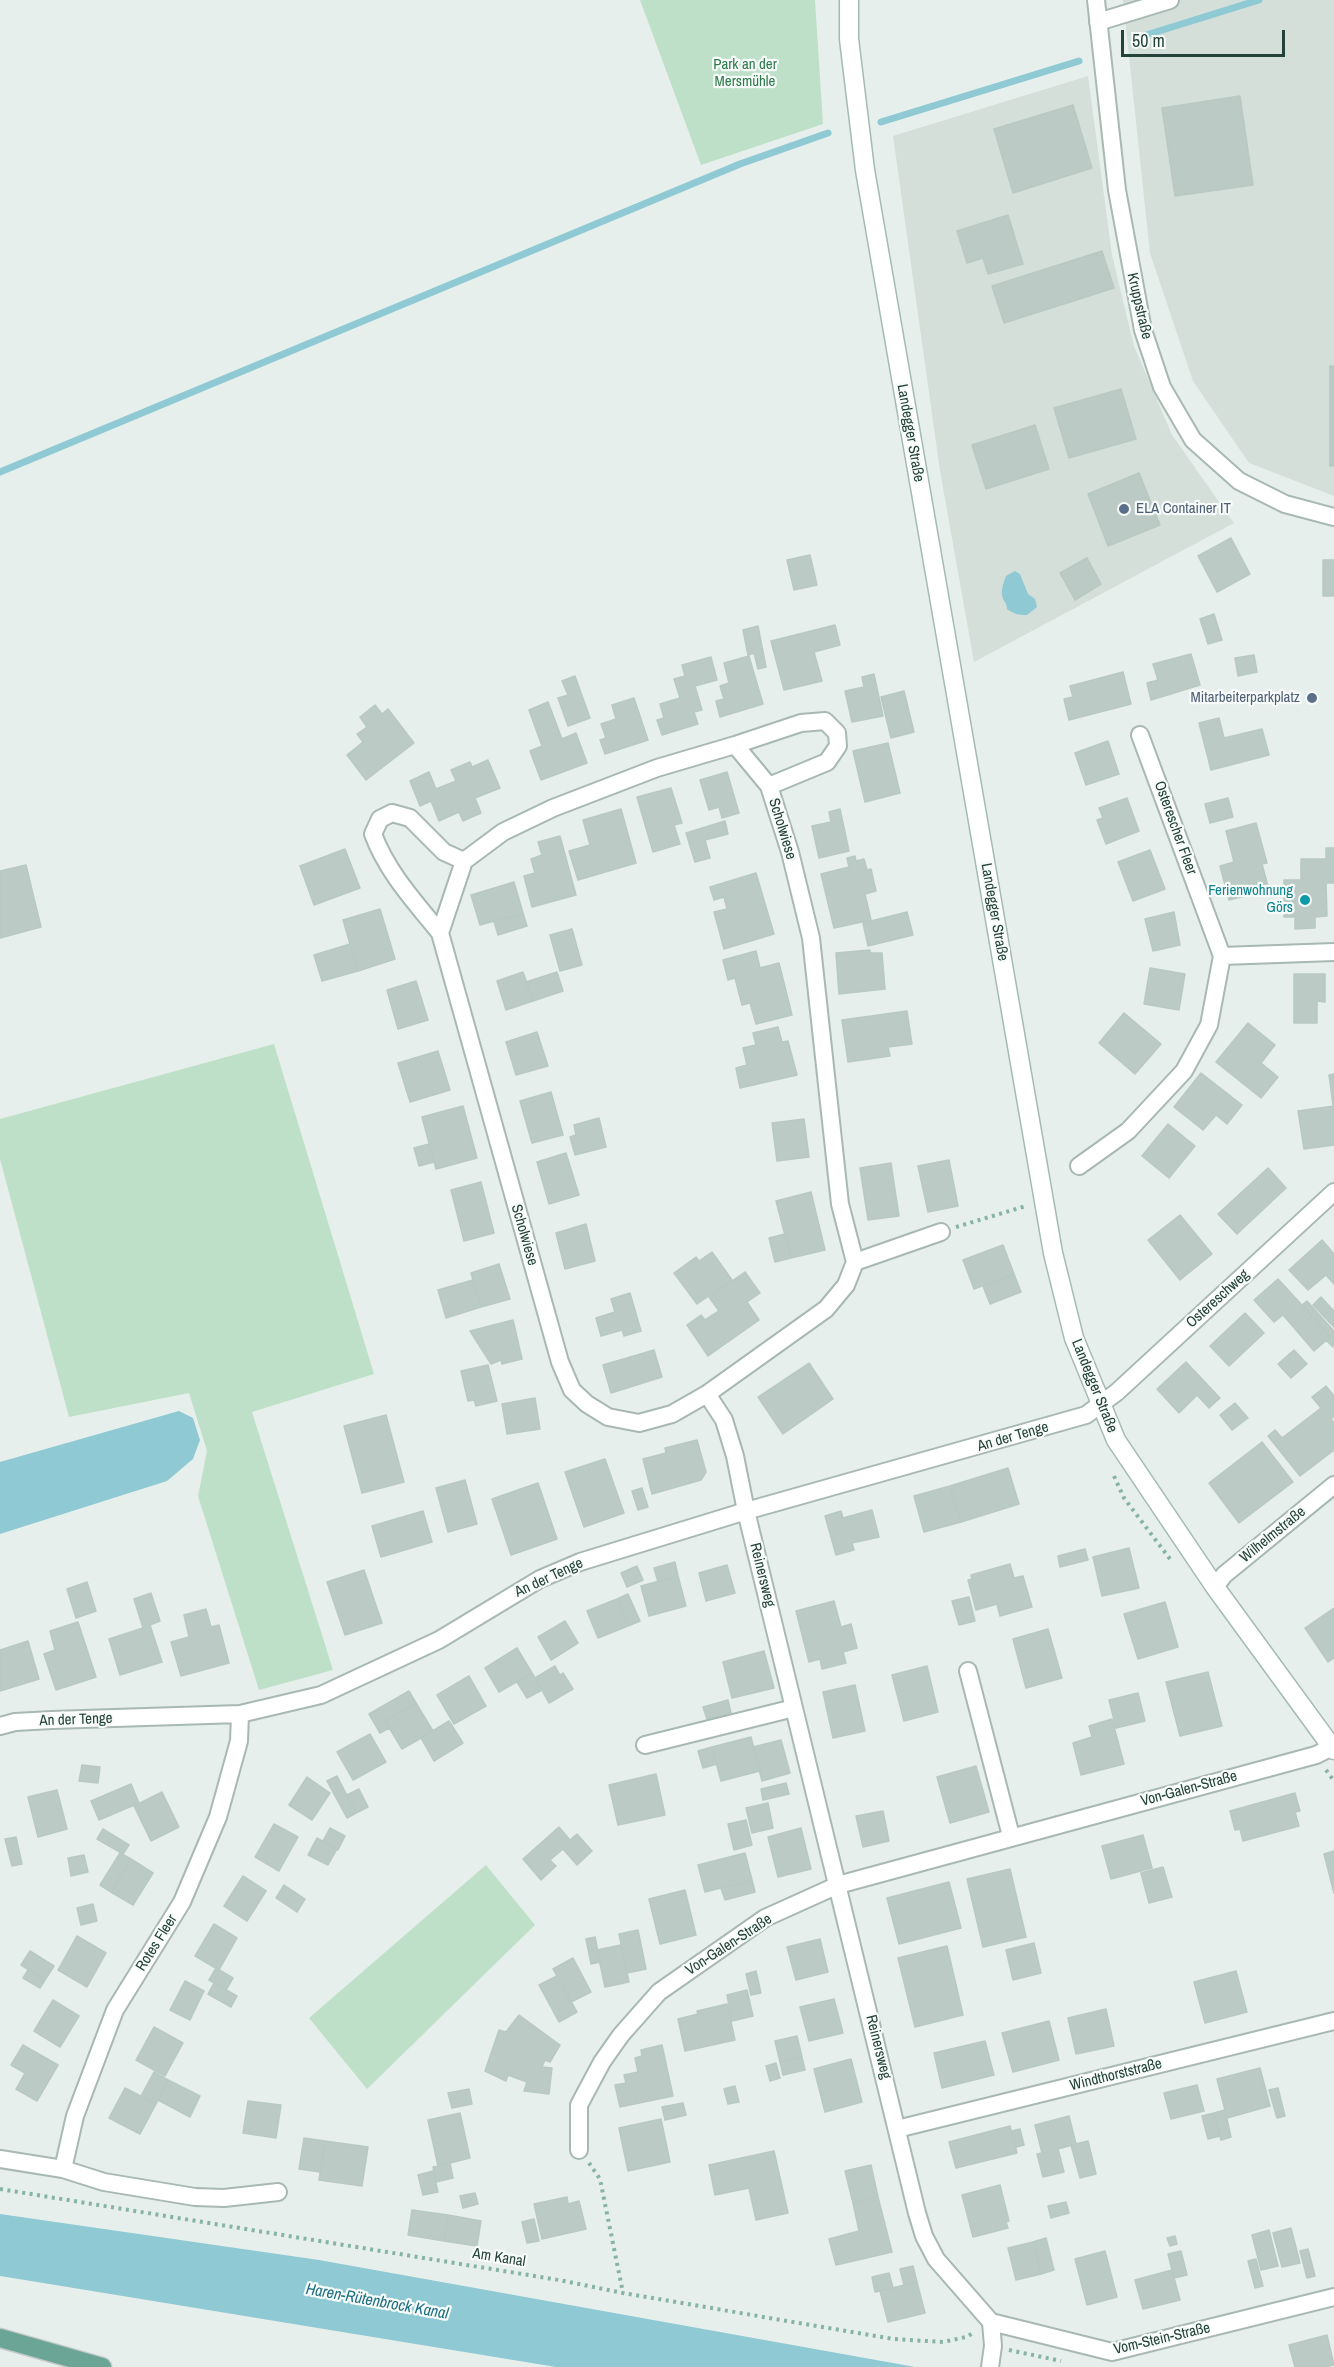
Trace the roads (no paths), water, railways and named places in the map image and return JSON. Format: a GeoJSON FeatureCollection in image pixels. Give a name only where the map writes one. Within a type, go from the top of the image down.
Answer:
{"type":"FeatureCollection","features":[{"type":"Feature","properties":{"kind":"main road","name":"Landegger Straße"},"geometry":{"type":"LineString","coordinates":[[849,0],[849,39],[865,170],[1050,1233],[1074,1338],[1116,1440],[1215,1587],[1333,1748]]}},
{"type":"Feature","properties":{"kind":"main road"},"geometry":{"type":"LineString","coordinates":[[0,2338],[102,2367]]}},
{"type":"Feature","properties":{"kind":"street","name":"Kruppstraße"},"geometry":{"type":"LineString","coordinates":[[1096,0],[1117,190],[1143,330],[1162,387],[1193,440],[1239,481],[1286,504],[1334,517]]}},
{"type":"Feature","properties":{"kind":"street"},"geometry":{"type":"LineString","coordinates":[[1098,22],[1170,0]]}},
{"type":"Feature","properties":{"kind":"street","name":"Scholwiese"},"geometry":{"type":"LineString","coordinates":[[735,745],[769,786],[790,852],[811,938],[840,1204],[855,1262],[846,1285],[826,1309],[707,1394],[672,1414],[639,1423],[608,1417],[587,1404],[572,1389],[560,1362],[440,933],[403,888],[378,848],[373,834],[380,819],[392,813],[410,818],[444,852],[464,861],[503,832],[553,808],[657,768],[801,723],[825,721],[837,733],[838,746],[827,762],[769,786]]}},
{"type":"Feature","properties":{"kind":"street","name":"Osterescher Fleer"},"geometry":{"type":"LineString","coordinates":[[1140,735],[1222,956]]}},
{"type":"Feature","properties":{"kind":"street"},"geometry":{"type":"LineString","coordinates":[[440,933],[464,861]]}},
{"type":"Feature","properties":{"kind":"street"},"geometry":{"type":"LineString","coordinates":[[1078,1166],[1128,1131],[1184,1071],[1209,1025],[1222,956],[1334,952]]}},
{"type":"Feature","properties":{"kind":"street","name":"Ostereschweg"},"geometry":{"type":"LineString","coordinates":[[1101,1405],[1334,1192]]}},
{"type":"Feature","properties":{"kind":"street"},"geometry":{"type":"LineString","coordinates":[[855,1262],[941,1232]]}},
{"type":"Feature","properties":{"kind":"street"},"geometry":{"type":"LineString","coordinates":[[707,1394],[724,1420],[735,1456],[746,1511]]}},
{"type":"Feature","properties":{"kind":"street","name":"An der Tenge"},"geometry":{"type":"LineString","coordinates":[[0,1726],[15,1722],[240,1714],[321,1695],[439,1640],[540,1579],[580,1562],[746,1511],[1068,1422],[1086,1415],[1101,1405]]}},
{"type":"Feature","properties":{"kind":"street","name":"Wilhelmstraße"},"geometry":{"type":"LineString","coordinates":[[1215,1587],[1224,1575],[1334,1485]]}},
{"type":"Feature","properties":{"kind":"street","name":"Reinersweg"},"geometry":{"type":"LineString","coordinates":[[746,1511],[924,2236],[936,2259],[991,2322]]}},
{"type":"Feature","properties":{"kind":"street"},"geometry":{"type":"LineString","coordinates":[[968,1671],[1011,1836]]}},
{"type":"Feature","properties":{"kind":"street"},"geometry":{"type":"LineString","coordinates":[[645,1745],[794,1708]]}},
{"type":"Feature","properties":{"kind":"street","name":"Rotes Fleer"},"geometry":{"type":"LineString","coordinates":[[63,2169],[75,2116],[115,2010],[182,1902],[218,1817],[239,1741],[240,1714]]}},
{"type":"Feature","properties":{"kind":"street","name":"Von-Galen-Straße"},"geometry":{"type":"LineString","coordinates":[[579,2150],[579,2105],[602,2062],[621,2035],[659,1992],[765,1918],[838,1885],[1011,1836],[1316,1755],[1333,1748]]}},
{"type":"Feature","properties":{"kind":"street","name":"Windthorststraße"},"geometry":{"type":"LineString","coordinates":[[897,2129],[1334,2021]]}},
{"type":"Feature","properties":{"kind":"street"},"geometry":{"type":"LineString","coordinates":[[0,2160],[63,2169],[104,2182],[195,2197],[224,2198],[278,2192]]}},
{"type":"Feature","properties":{"kind":"street","name":"Vom-Stein-Straße"},"geometry":{"type":"LineString","coordinates":[[991,2322],[1112,2352],[1334,2297]]}},
{"type":"Feature","properties":{"kind":"street"},"geometry":{"type":"LineString","coordinates":[[991,2322],[991,2358]]}},
{"type":"Feature","properties":{"kind":"water"},"geometry":{"type":"Polygon","coordinates":[[[1015,571],[1020,574],[1028,594],[1035,599],[1037,607],[1027,615],[1016,614],[1007,609],[1003,597],[1002,588],[1006,576],[1015,571]]]}},
{"type":"Feature","properties":{"kind":"water"},"geometry":{"type":"Polygon","coordinates":[[[179,1411],[193,1418],[200,1440],[193,1459],[167,1481],[0,1534],[0,1462],[179,1411]]]}},
{"type":"Feature","properties":{"kind":"water","name":"Haren-Rütenbrock Kanal"},"geometry":{"type":"Polygon","coordinates":[[[0,2214],[319,2260],[915,2367],[556,2367],[0,2276],[0,2214]]]}},
{"type":"Feature","properties":{"kind":"waterway"},"geometry":{"type":"LineString","coordinates":[[1143,36],[1259,0]]}},
{"type":"Feature","properties":{"kind":"waterway"},"geometry":{"type":"LineString","coordinates":[[881,122],[1079,61]]}},
{"type":"Feature","properties":{"kind":"waterway"},"geometry":{"type":"LineString","coordinates":[[0,472],[740,164],[828,133]]}},
{"type":"Feature","properties":{"kind":"place","name":"ELA Container IT"},"geometry":{"type":"Point","coordinates":[1124,509]}},
{"type":"Feature","properties":{"kind":"place","name":"Mitarbeiterparkplatz"},"geometry":{"type":"Point","coordinates":[1312,698]}},
{"type":"Feature","properties":{"kind":"place","name":"Ferienwohnung Görs"},"geometry":{"type":"Point","coordinates":[1305,900]}},
{"type":"Feature","properties":{"kind":"park label","name":"Park an der Mersmühle"},"geometry":{"type":"Point","coordinates":[745,74]}}]}
